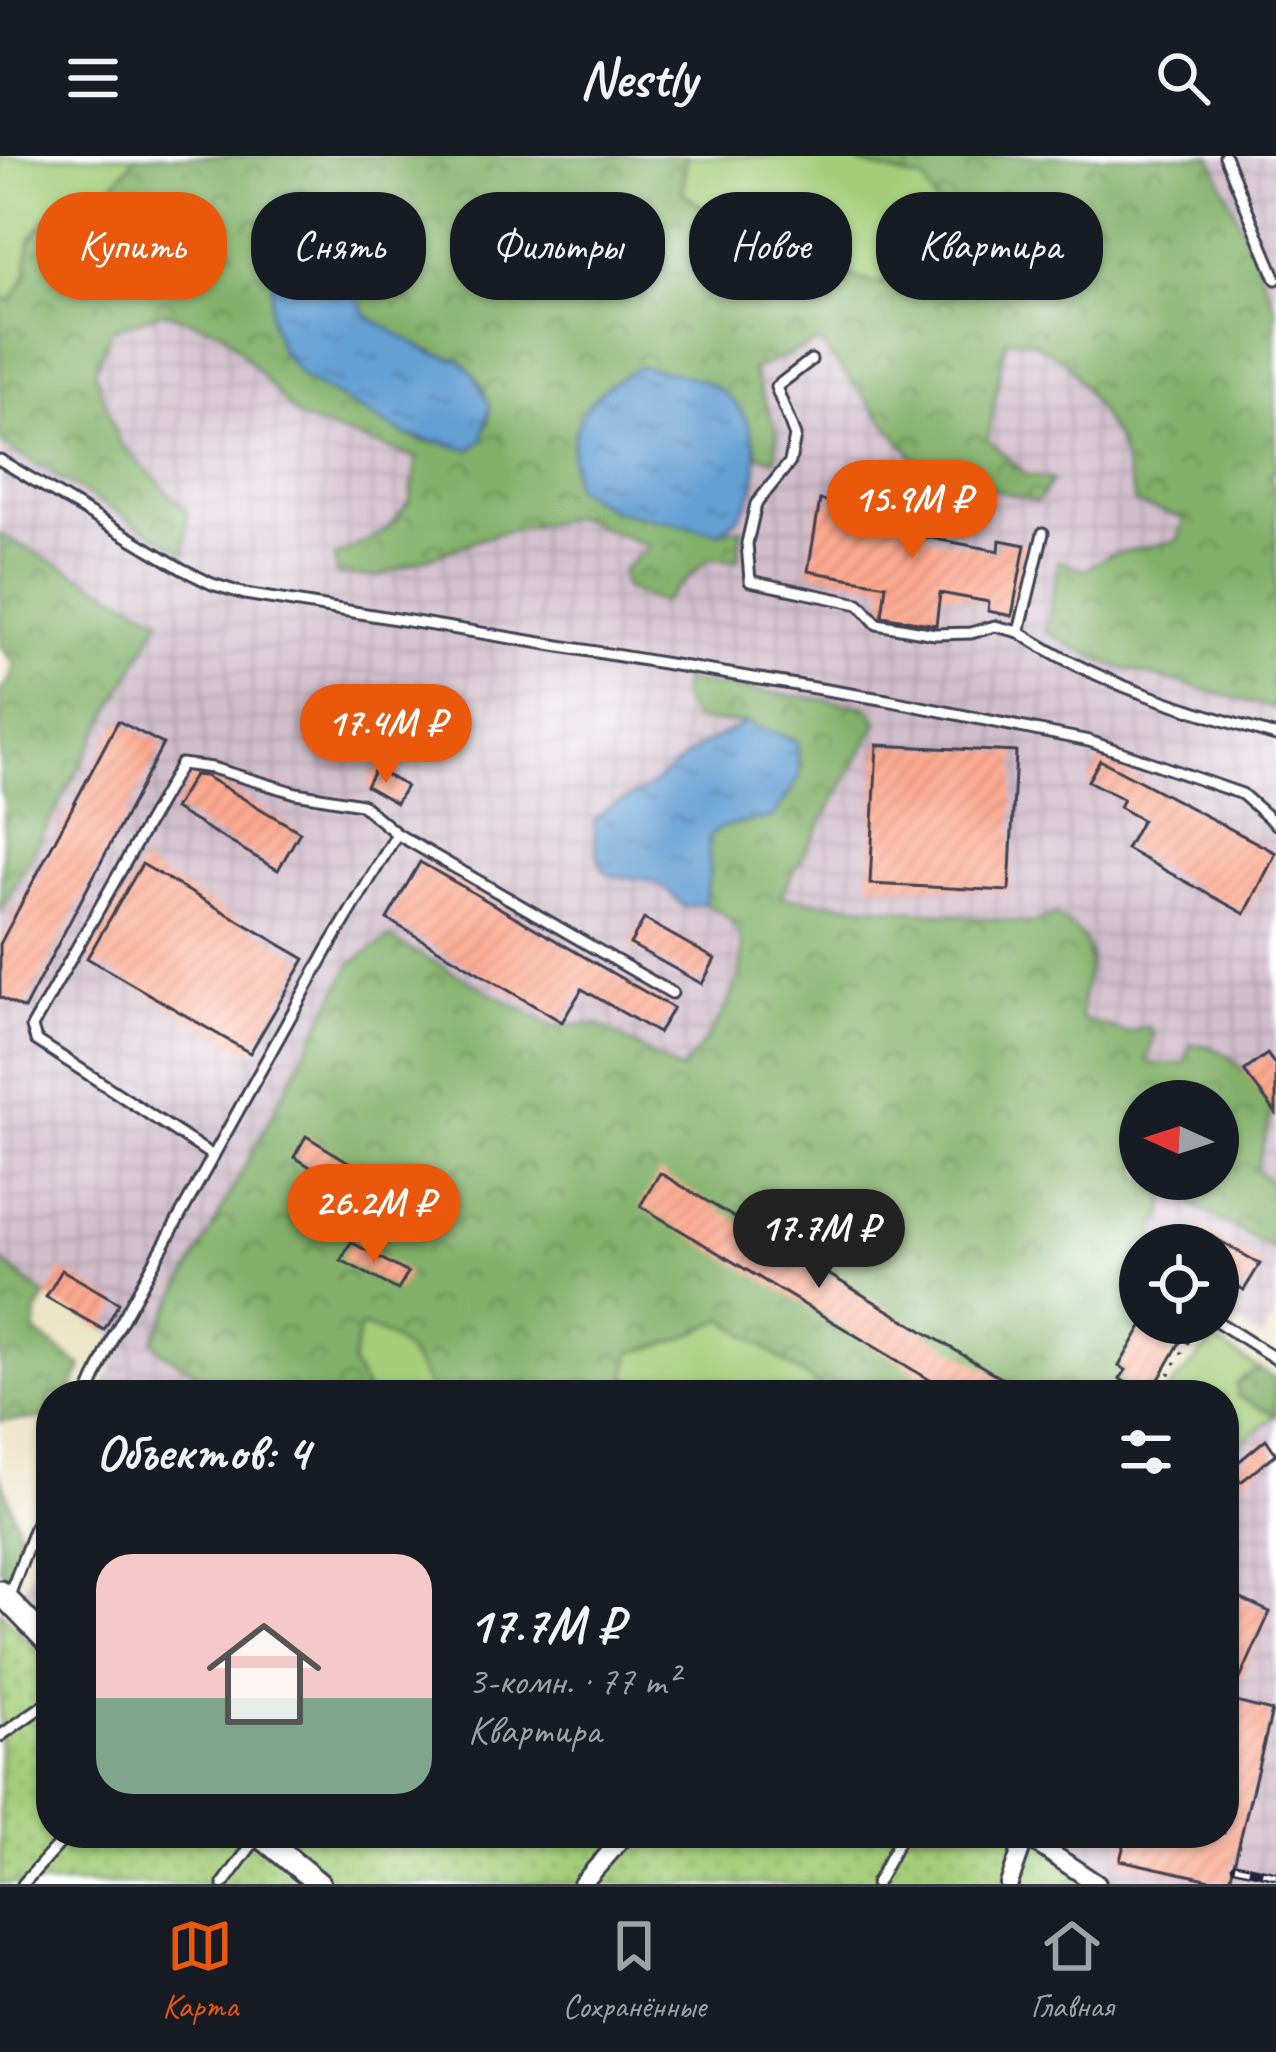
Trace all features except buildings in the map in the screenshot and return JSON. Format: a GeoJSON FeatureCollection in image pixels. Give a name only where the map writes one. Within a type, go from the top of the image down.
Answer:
{"type":"FeatureCollection","features":[{"type":"Feature","properties":{"kind":"street"},"geometry":{"type":"LineString","coordinates":[[4,1596],[36,1629]]}},
{"type":"Feature","properties":{"kind":"street"},"geometry":{"type":"LineString","coordinates":[[276,1848],[320,1884]]}},
{"type":"Feature","properties":{"kind":"street"},"geometry":{"type":"LineString","coordinates":[[582,1884],[613,1848]]}},
{"type":"Feature","properties":{"kind":"street"},"geometry":{"type":"LineString","coordinates":[[1009,1884],[1019,1848]]}},
{"type":"Feature","properties":{"kind":"street"},"geometry":{"type":"LineString","coordinates":[[1044,1848],[1097,1884]]}},
{"type":"Feature","properties":{"kind":"lane"},"geometry":{"type":"LineString","coordinates":[[1225,156],[1276,279]]}},
{"type":"Feature","properties":{"kind":"lane"},"geometry":{"type":"LineString","coordinates":[[811,360],[776,386],[795,436],[790,462],[756,505],[747,543],[749,581],[860,604],[877,624],[934,634],[971,633],[995,626],[1019,632],[1096,675],[1276,736]]}},
{"type":"Feature","properties":{"kind":"lane"},"geometry":{"type":"LineString","coordinates":[[0,460],[182,568],[245,594],[886,700],[1089,741],[1242,794],[1276,824]]}},
{"type":"Feature","properties":{"kind":"lane"},"geometry":{"type":"LineString","coordinates":[[1019,632],[1043,533]]}},
{"type":"Feature","properties":{"kind":"lane"},"geometry":{"type":"LineString","coordinates":[[213,1156],[36,1040],[32,1027],[181,764],[361,804],[397,834],[672,994]]}},
{"type":"Feature","properties":{"kind":"lane"},"geometry":{"type":"LineString","coordinates":[[94,1380],[114,1335],[213,1156],[397,834]]}},
{"type":"Feature","properties":{"kind":"lane"},"geometry":{"type":"LineString","coordinates":[[1239,1335],[1276,1359]]}},
{"type":"Feature","properties":{"kind":"lane"},"geometry":{"type":"LineString","coordinates":[[4,1596],[36,1520]]}},
{"type":"Feature","properties":{"kind":"lane"},"geometry":{"type":"LineString","coordinates":[[0,1736],[36,1711]]}},
{"type":"Feature","properties":{"kind":"lane"},"geometry":{"type":"LineString","coordinates":[[23,1884],[55,1848]]}},
{"type":"Feature","properties":{"kind":"lane"},"geometry":{"type":"LineString","coordinates":[[223,1884],[249,1848]]}},
{"type":"Feature","properties":{"kind":"lane"},"geometry":{"type":"LineString","coordinates":[[876,1884],[895,1848]]}},
{"type":"Feature","properties":{"kind":"path"},"geometry":{"type":"LineString","coordinates":[[1165,1380],[1187,1344]]}},
{"type":"Feature","properties":{"kind":"shaded area"},"geometry":{"type":"Polygon","coordinates":[[[0,156],[1276,156],[1276,1316],[1261,1339],[1239,1324],[1239,1224],[1119,1224],[1119,1344],[1178,1344],[1155,1380],[107,1380],[123,1340],[46,1297],[0,1259],[0,913],[161,619],[0,534],[0,156]]]}},
{"type":"Feature","properties":{"kind":"shaded area"},"geometry":{"type":"Polygon","coordinates":[[[1276,1415],[1276,1884],[1117,1884],[1068,1848],[1239,1848],[1239,1444],[1276,1415]]]}},
{"type":"Feature","properties":{"kind":"shaded area"},"geometry":{"type":"Polygon","coordinates":[[[36,1555],[36,1619],[18,1599],[36,1555]]]}},
{"type":"Feature","properties":{"kind":"green space"},"geometry":{"type":"Polygon","coordinates":[[[0,156],[136,156],[107,192],[36,192],[36,233],[29,241],[27,274],[11,303],[0,295],[0,156]]]}},
{"type":"Feature","properties":{"kind":"green space"},"geometry":{"type":"Polygon","coordinates":[[[136,156],[686,156],[683,193],[689,197],[689,300],[852,300],[852,277],[876,283],[876,300],[1103,300],[1103,192],[930,192],[924,181],[861,164],[857,156],[1211,156],[1276,308],[1276,470],[1268,475],[1276,487],[1276,662],[1271,685],[1276,687],[1276,709],[1108,664],[1046,632],[1058,560],[1085,570],[1111,554],[1177,541],[1185,519],[1136,504],[1118,442],[1067,362],[1032,342],[1006,339],[988,440],[1027,475],[1053,480],[1037,502],[951,477],[917,461],[819,342],[752,370],[777,431],[775,460],[758,455],[743,416],[714,386],[719,532],[742,528],[738,560],[709,559],[661,603],[624,588],[621,571],[649,546],[575,517],[495,534],[376,577],[336,575],[334,558],[386,530],[410,501],[417,458],[299,419],[223,331],[163,312],[111,330],[95,371],[119,442],[187,511],[186,553],[0,443],[0,295],[11,302],[27,274],[29,241],[36,232],[36,300],[227,300],[227,192],[107,192],[136,156]],[[251,192],[251,300],[271,300],[270,318],[281,350],[302,377],[422,441],[438,443],[489,423],[487,398],[464,367],[388,332],[357,300],[426,300],[426,192],[251,192]]]}},
{"type":"Feature","properties":{"kind":"green space"},"geometry":{"type":"Polygon","coordinates":[[[686,156],[857,156],[861,164],[925,181],[930,192],[876,192],[876,283],[852,277],[852,192],[689,192],[689,197],[683,193],[686,156]]]}},
{"type":"Feature","properties":{"kind":"green space"},"geometry":{"type":"Polygon","coordinates":[[[0,534],[161,618],[0,913],[5,801],[0,791],[0,691],[11,679],[15,664],[0,646],[0,534]]]}},
{"type":"Feature","properties":{"kind":"green space"},"geometry":{"type":"Polygon","coordinates":[[[683,681],[868,706],[878,723],[780,897],[1031,923],[1056,915],[1073,928],[1088,950],[1081,1019],[1128,1033],[1148,1026],[1155,1035],[1147,1061],[1157,1065],[1185,1063],[1190,1045],[1216,1049],[1238,1065],[1273,1109],[1256,1170],[1276,1187],[1276,1251],[1239,1230],[1239,1224],[1228,1224],[1190,1200],[1239,1200],[1239,1080],[1119,1080],[1119,1200],[1166,1200],[1159,1224],[1119,1224],[1119,1344],[1135,1344],[1123,1380],[810,1380],[724,1319],[679,1340],[631,1353],[626,1376],[632,1380],[424,1380],[396,1342],[360,1327],[352,1364],[361,1380],[209,1380],[162,1352],[153,1340],[352,963],[389,938],[553,1026],[597,1024],[681,1071],[725,1008],[742,959],[740,937],[728,918],[704,904],[710,870],[707,838],[721,827],[774,817],[800,776],[797,740],[746,723],[695,721],[681,699],[683,681]]]}},
{"type":"Feature","properties":{"kind":"green space"},"geometry":{"type":"Polygon","coordinates":[[[0,1259],[46,1297],[37,1312],[35,1332],[82,1367],[76,1380],[36,1380],[36,1419],[0,1421],[0,1259]]]}},
{"type":"Feature","properties":{"kind":"green space"},"geometry":{"type":"Polygon","coordinates":[[[724,1318],[810,1380],[632,1380],[626,1376],[631,1353],[679,1340],[724,1318]]]}},
{"type":"Feature","properties":{"kind":"green space"},"geometry":{"type":"Polygon","coordinates":[[[359,1326],[395,1342],[424,1380],[360,1380],[352,1365],[359,1326]]]}},
{"type":"Feature","properties":{"kind":"green space"},"geometry":{"type":"Polygon","coordinates":[[[1211,1344],[1219,1344],[1260,1369],[1239,1384],[1239,1380],[1177,1380],[1211,1344]]]}},
{"type":"Feature","properties":{"kind":"green space"},"geometry":{"type":"Polygon","coordinates":[[[1260,1369],[1276,1379],[1276,1415],[1239,1396],[1244,1376],[1260,1369]]]}},
{"type":"Feature","properties":{"kind":"green space"},"geometry":{"type":"Polygon","coordinates":[[[1239,1397],[1276,1415],[1239,1444],[1239,1397]]]}},
{"type":"Feature","properties":{"kind":"green space"},"geometry":{"type":"Polygon","coordinates":[[[0,1473],[22,1541],[8,1577],[0,1569],[0,1473]]]}},
{"type":"Feature","properties":{"kind":"green space"},"geometry":{"type":"Polygon","coordinates":[[[0,1610],[36,1650],[36,1848],[1068,1848],[1117,1884],[0,1884],[0,1610]]]}},
{"type":"Feature","properties":{"kind":"water"},"geometry":{"type":"Polygon","coordinates":[[[271,300],[359,300],[368,317],[430,352],[461,360],[473,373],[490,406],[483,439],[471,450],[406,435],[302,377],[281,350],[270,318],[271,300]]]}},
{"type":"Feature","properties":{"kind":"water"},"geometry":{"type":"Polygon","coordinates":[[[641,366],[715,387],[730,398],[750,427],[757,462],[750,498],[741,514],[719,532],[612,510],[573,486],[573,444],[583,413],[605,388],[641,366]]]}},
{"type":"Feature","properties":{"kind":"water"},"geometry":{"type":"Polygon","coordinates":[[[746,723],[797,741],[800,776],[774,817],[721,827],[708,838],[710,870],[704,904],[684,907],[663,887],[605,872],[599,862],[594,820],[648,788],[698,747],[746,723]]]}},
{"type":"Feature","properties":{"kind":"railway"},"geometry":{"type":"LineString","coordinates":[[1235,1866],[1276,1875]]}}]}
